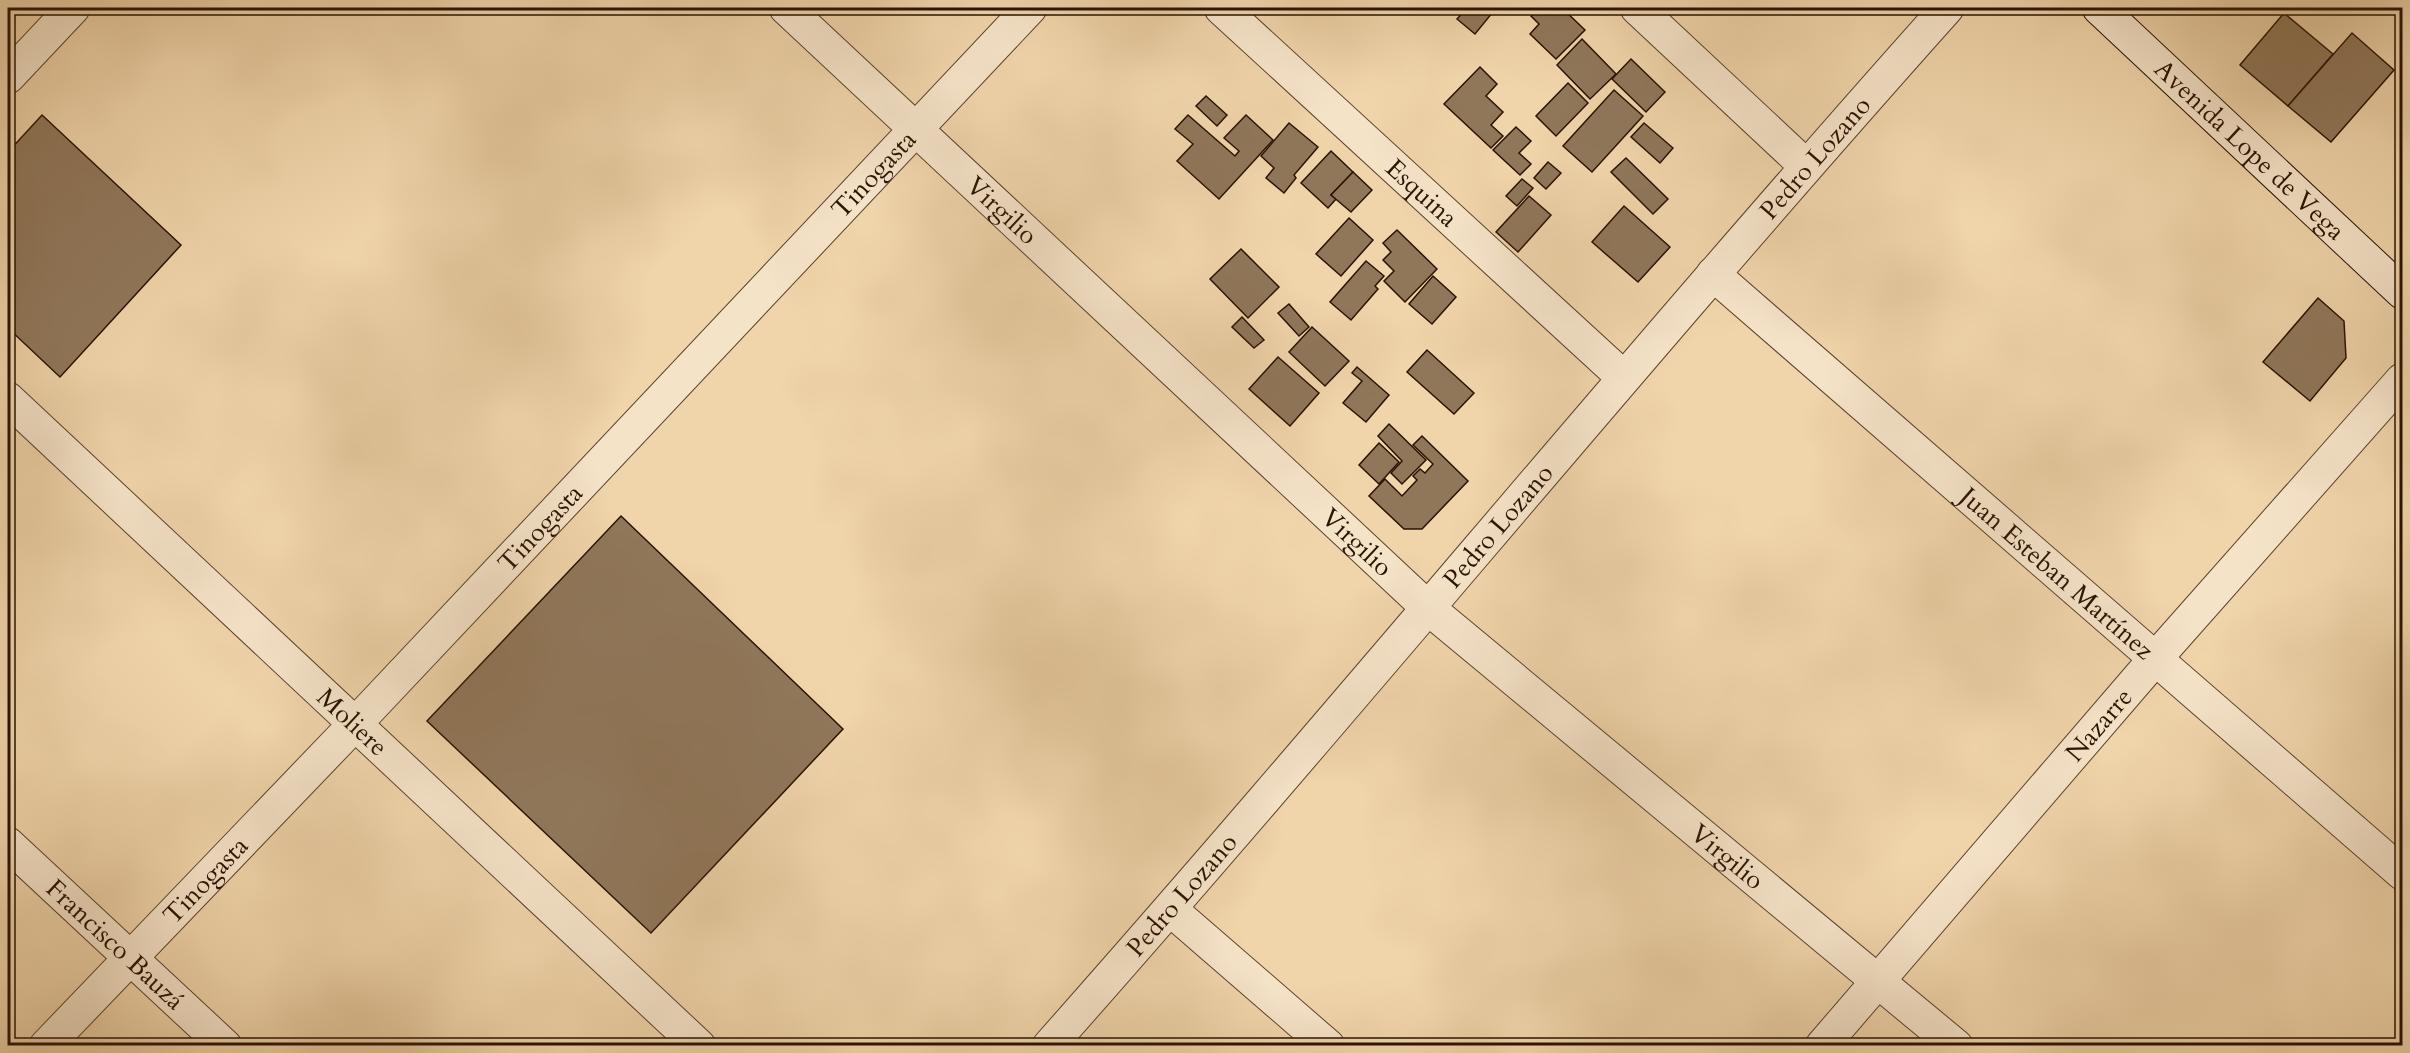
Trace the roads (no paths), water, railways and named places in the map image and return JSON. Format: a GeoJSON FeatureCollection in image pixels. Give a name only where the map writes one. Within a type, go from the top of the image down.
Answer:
{"type":"FeatureCollection","features":[{"type":"Feature","properties":{"kind":"street"},"geometry":{"type":"LineString","coordinates":[[8,77],[73,8]]}},
{"type":"Feature","properties":{"kind":"street","name":"Virgilio"},"geometry":{"type":"LineString","coordinates":[[786,8],[1428,608],[1956,1046]]}},
{"type":"Feature","properties":{"kind":"street","name":"Tinogasta"},"geometry":{"type":"LineString","coordinates":[[46,1046],[356,723],[1030,8]]}},
{"type":"Feature","properties":{"kind":"street","name":"Esquina"},"geometry":{"type":"LineString","coordinates":[[1221,8],[1623,377]]}},
{"type":"Feature","properties":{"kind":"street"},"geometry":{"type":"LineString","coordinates":[[1637,8],[1806,166]]}},
{"type":"Feature","properties":{"kind":"street","name":"Pedro Lozano"},"geometry":{"type":"LineString","coordinates":[[1049,1046],[1170,909],[1623,377],[1947,8]]}},
{"type":"Feature","properties":{"kind":"street","name":"Avenida Lope de Vega"},"geometry":{"type":"LineString","coordinates":[[2099,8],[2403,292]]}},
{"type":"Feature","properties":{"kind":"street","name":"Juan Esteban Martínez"},"geometry":{"type":"LineString","coordinates":[[1713,274],[2403,873]]}},
{"type":"Feature","properties":{"kind":"street","name":"Nazarre"},"geometry":{"type":"LineString","coordinates":[[1822,1046],[2155,659],[2403,380]]}},
{"type":"Feature","properties":{"kind":"street","name":"Moliere"},"geometry":{"type":"LineString","coordinates":[[8,399],[699,1046]]}},
{"type":"Feature","properties":{"kind":"street","name":"Francisco Bauzá"},"geometry":{"type":"LineString","coordinates":[[8,844],[225,1046]]}},
{"type":"Feature","properties":{"kind":"street"},"geometry":{"type":"LineString","coordinates":[[1170,909],[1328,1046]]}}]}
